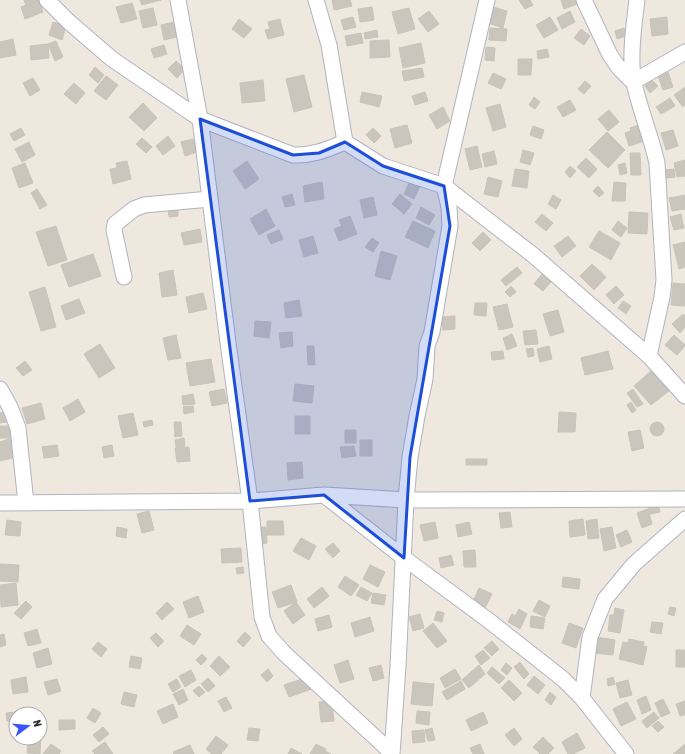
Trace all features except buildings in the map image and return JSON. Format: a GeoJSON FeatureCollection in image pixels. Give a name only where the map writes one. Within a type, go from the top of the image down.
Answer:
{"type":"FeatureCollection","features":[{"type":"Feature","properties":{"kind":"street"},"geometry":{"type":"LineString","coordinates":[[48,0],[69,22],[112,59],[200,119],[293,155],[319,153],[345,142]]}},
{"type":"Feature","properties":{"kind":"street"},"geometry":{"type":"LineString","coordinates":[[178,0],[200,119],[228,343],[250,501],[262,617],[269,636],[284,653],[392,754]]}},
{"type":"Feature","properties":{"kind":"street"},"geometry":{"type":"LineString","coordinates":[[316,0],[329,45],[345,142],[383,166],[444,186],[533,255],[649,356],[685,396]]}},
{"type":"Feature","properties":{"kind":"street"},"geometry":{"type":"LineString","coordinates":[[392,754],[406,500],[416,423],[425,380],[428,346],[432,332],[450,226],[449,207],[444,186],[487,0]]}},
{"type":"Feature","properties":{"kind":"street"},"geometry":{"type":"LineString","coordinates":[[584,0],[610,55],[619,68],[634,82]]}},
{"type":"Feature","properties":{"kind":"street"},"geometry":{"type":"LineString","coordinates":[[637,0],[633,31],[634,82],[654,148],[657,163],[664,280],[662,297],[649,356]]}},
{"type":"Feature","properties":{"kind":"street"},"geometry":{"type":"LineString","coordinates":[[634,82],[685,52]]}},
{"type":"Feature","properties":{"kind":"street"},"geometry":{"type":"LineString","coordinates":[[124,277],[114,230],[115,224],[134,209],[144,205],[210,199]]}},
{"type":"Feature","properties":{"kind":"street"},"geometry":{"type":"LineString","coordinates":[[0,388],[10,407],[18,428],[26,503]]}},
{"type":"Feature","properties":{"kind":"street"},"geometry":{"type":"LineString","coordinates":[[324,495],[563,679],[582,698],[626,754]]}},
{"type":"Feature","properties":{"kind":"street"},"geometry":{"type":"LineString","coordinates":[[0,503],[250,501],[324,495],[406,500],[685,499]]}},
{"type":"Feature","properties":{"kind":"street"},"geometry":{"type":"LineString","coordinates":[[582,698],[590,637],[605,599],[634,564],[685,519]]}},
{"type":"Feature","properties":{"kind":"highlighted area"},"geometry":{"type":"Polygon","coordinates":[[[200,119],[293,155],[319,153],[345,142],[383,166],[444,186],[450,226],[410,457],[404,558],[324,495],[250,501],[200,119]]]}}]}
